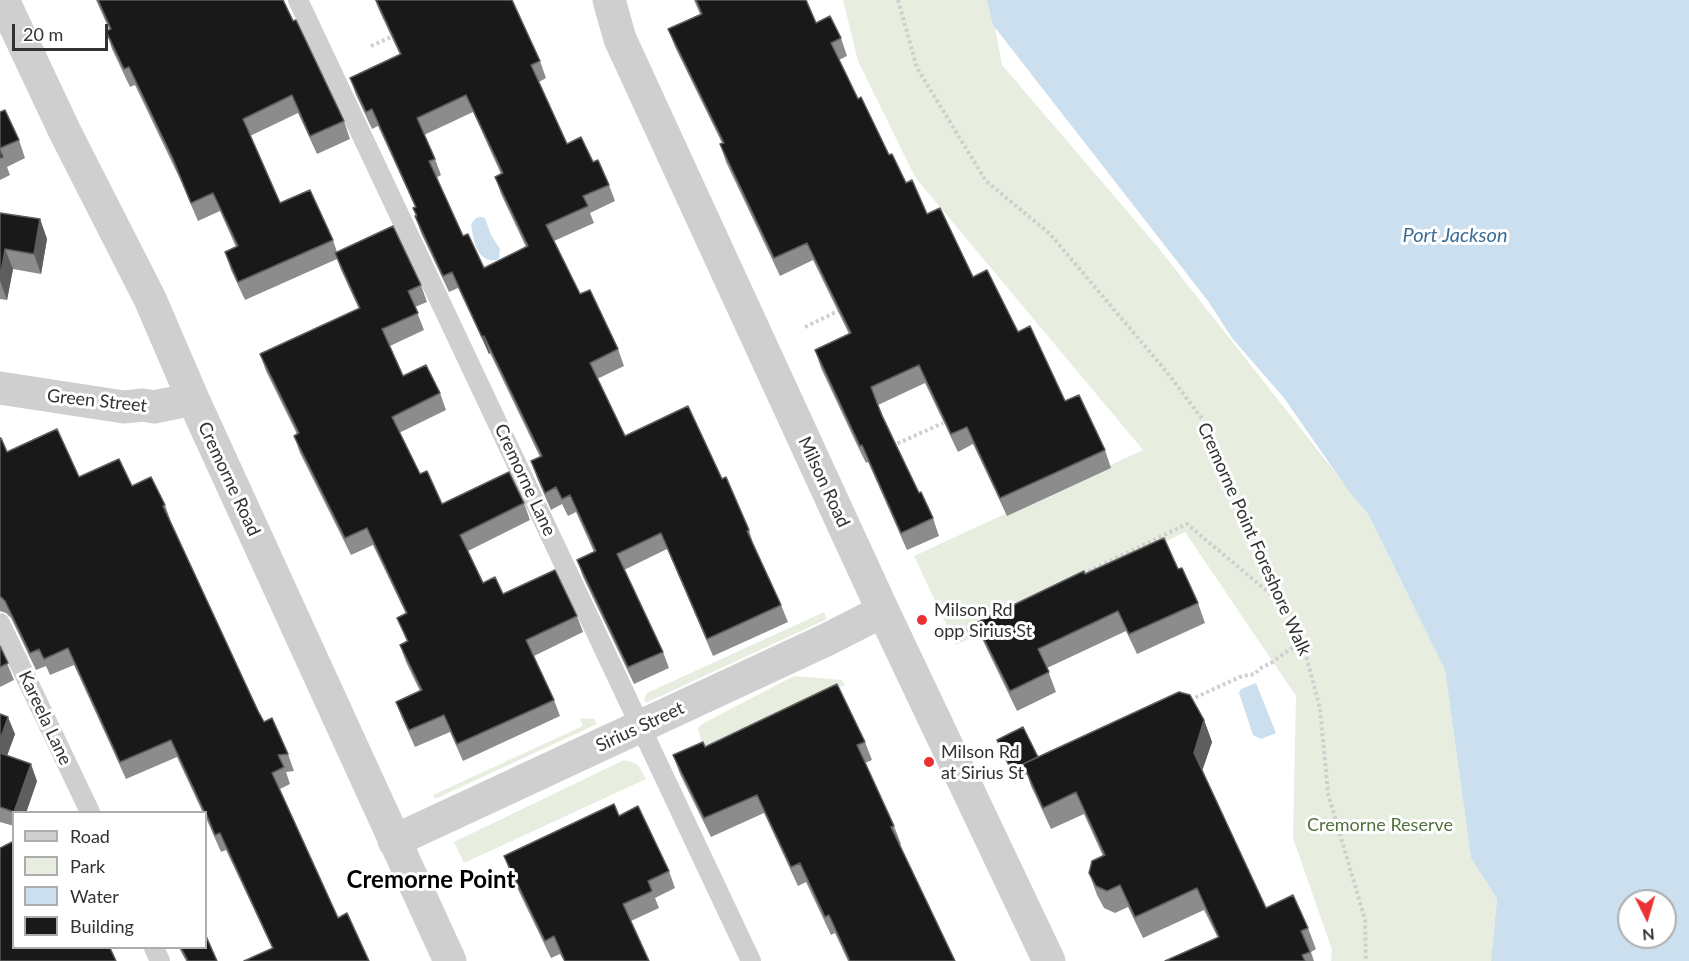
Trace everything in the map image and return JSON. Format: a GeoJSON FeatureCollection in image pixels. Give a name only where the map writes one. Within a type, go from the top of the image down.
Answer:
{"type":"FeatureCollection","features":[{"type":"Feature","properties":{"kind":"street","name":"Cremorne Road"},"geometry":{"type":"LineString","coordinates":[[3,0],[65,132],[150,299],[193,399],[450,961]]}},
{"type":"Feature","properties":{"kind":"street","name":"Milson Road"},"geometry":{"type":"LineString","coordinates":[[609,0],[620,39],[883,611],[1049,961]]}},
{"type":"Feature","properties":{"kind":"street","name":"Green Street"},"geometry":{"type":"LineString","coordinates":[[0,388],[124,407],[143,405],[154,407],[193,399]]}},
{"type":"Feature","properties":{"kind":"street","name":"Sirius Street"},"geometry":{"type":"LineString","coordinates":[[394,841],[642,727],[883,611]]}},
{"type":"Feature","properties":{"kind":"lane","name":"Cremorne Lane"},"geometry":{"type":"LineString","coordinates":[[298,0],[751,961]]}},
{"type":"Feature","properties":{"kind":"lane","name":"Kareela Lane"},"geometry":{"type":"LineString","coordinates":[[0,623],[89,811]]}},
{"type":"Feature","properties":{"kind":"path","name":"Cremorne Point Foreshore Walk"},"geometry":{"type":"LineString","coordinates":[[898,0],[917,68],[986,181],[1050,234],[1166,371],[1206,424],[1302,641],[1320,708],[1328,793],[1365,920],[1366,961]]}},
{"type":"Feature","properties":{"kind":"path"},"geometry":{"type":"LineString","coordinates":[[371,46],[391,37]]}},
{"type":"Feature","properties":{"kind":"path"},"geometry":{"type":"LineString","coordinates":[[804,327],[838,311]]}},
{"type":"Feature","properties":{"kind":"path"},"geometry":{"type":"LineString","coordinates":[[892,447],[944,423]]}},
{"type":"Feature","properties":{"kind":"path"},"geometry":{"type":"LineString","coordinates":[[1081,575],[1187,524],[1287,608]]}},
{"type":"Feature","properties":{"kind":"path"},"geometry":{"type":"LineString","coordinates":[[944,641],[986,621]]}},
{"type":"Feature","properties":{"kind":"path"},"geometry":{"type":"LineString","coordinates":[[1189,701],[1242,676],[1255,674],[1302,641]]}},
{"type":"Feature","properties":{"kind":"green space","name":"Cremorne Reserve"},"geometry":{"type":"Polygon","coordinates":[[[843,0],[990,0],[1002,65],[1157,246],[1368,514],[1445,670],[1471,858],[1497,899],[1491,961],[1331,961],[1332,950],[1293,838],[1296,696],[1185,532],[956,645],[914,556],[1143,450],[915,177],[858,61],[843,0]]]}},
{"type":"Feature","properties":{"kind":"green space"},"geometry":{"type":"Polygon","coordinates":[[[824,612],[827,619],[646,703],[644,699],[647,693],[824,612]]]}},
{"type":"Feature","properties":{"kind":"green space"},"geometry":{"type":"Polygon","coordinates":[[[794,676],[842,680],[845,685],[704,753],[698,728],[702,724],[794,676]]]}},
{"type":"Feature","properties":{"kind":"green space"},"geometry":{"type":"Polygon","coordinates":[[[580,718],[594,719],[597,724],[435,799],[433,795],[583,726],[580,718]]]}},
{"type":"Feature","properties":{"kind":"green space"},"geometry":{"type":"Polygon","coordinates":[[[624,760],[638,766],[646,779],[464,863],[454,842],[624,760]]]}},
{"type":"Feature","properties":{"kind":"water","name":"Port Jackson"},"geometry":{"type":"Polygon","coordinates":[[[987,0],[1689,0],[1689,961],[1491,961],[1497,899],[1471,858],[1445,670],[1368,514],[1348,490],[1284,398],[1232,338],[1208,301],[993,25],[987,0]]]}},
{"type":"Feature","properties":{"kind":"water"},"geometry":{"type":"Polygon","coordinates":[[[480,217],[485,218],[491,235],[500,249],[499,259],[486,259],[478,250],[471,224],[480,217]]]}},
{"type":"Feature","properties":{"kind":"water"},"geometry":{"type":"Polygon","coordinates":[[[1256,683],[1276,733],[1261,739],[1253,735],[1239,693],[1241,689],[1256,683]]]}},
{"type":"Feature","properties":{"kind":"building"},"geometry":{"type":"Polygon","coordinates":[[[98,0],[283,0],[293,21],[296,20],[344,121],[310,136],[292,95],[243,119],[280,203],[310,190],[333,240],[238,282],[225,252],[238,246],[213,193],[191,203],[173,159],[129,67],[124,69],[106,31],[111,29],[98,0]]]}},
{"type":"Feature","properties":{"kind":"building"},"geometry":{"type":"Polygon","coordinates":[[[376,0],[512,0],[540,61],[531,65],[567,144],[581,137],[593,162],[598,160],[609,185],[583,196],[588,206],[546,225],[580,294],[590,290],[618,349],[590,363],[625,436],[688,406],[722,479],[726,477],[749,530],[747,531],[781,605],[707,639],[661,533],[617,554],[663,652],[628,667],[577,560],[596,551],[570,495],[562,499],[556,487],[545,493],[531,461],[542,456],[452,272],[443,276],[415,216],[417,216],[413,208],[416,207],[372,109],[366,112],[350,78],[401,54],[376,0]],[[466,95],[417,118],[435,159],[429,161],[463,236],[468,234],[484,268],[528,246],[495,177],[503,173],[466,95]]]}},
{"type":"Feature","properties":{"kind":"building"},"geometry":{"type":"Polygon","coordinates":[[[696,0],[806,0],[816,23],[830,16],[841,38],[831,43],[858,99],[861,97],[889,155],[892,154],[906,183],[912,180],[927,214],[940,208],[973,277],[987,270],[1018,332],[1030,326],[1065,401],[1079,395],[1105,450],[1000,498],[967,427],[951,434],[919,365],[871,387],[882,416],[933,518],[901,533],[862,445],[860,446],[815,350],[851,333],[807,243],[774,258],[720,144],[724,143],[668,29],[702,14],[696,0]]]}},
{"type":"Feature","properties":{"kind":"building"},"geometry":{"type":"Polygon","coordinates":[[[5,110],[19,140],[0,148],[0,112],[5,110]]]}},
{"type":"Feature","properties":{"kind":"building"},"geometry":{"type":"Polygon","coordinates":[[[0,213],[40,219],[34,254],[5,249],[0,279],[0,213]]]}},
{"type":"Feature","properties":{"kind":"building"},"geometry":{"type":"Polygon","coordinates":[[[393,226],[421,285],[408,291],[418,313],[382,329],[403,376],[426,365],[440,393],[392,417],[420,474],[427,471],[442,504],[509,472],[524,503],[460,535],[483,583],[495,577],[503,594],[555,570],[577,616],[526,640],[554,700],[457,744],[444,715],[409,730],[396,702],[422,690],[400,645],[408,641],[397,618],[407,613],[367,528],[345,538],[294,436],[299,433],[260,354],[360,308],[335,253],[393,226]]]}},
{"type":"Feature","properties":{"kind":"building"},"geometry":{"type":"Polygon","coordinates":[[[57,429],[79,477],[119,459],[132,486],[151,477],[258,711],[264,722],[272,718],[288,754],[278,755],[284,767],[272,773],[338,918],[347,913],[369,961],[244,961],[273,948],[220,833],[215,835],[207,811],[204,811],[171,740],[120,762],[68,648],[44,659],[39,649],[30,653],[5,601],[0,596],[0,438],[7,452],[57,429]]]}},
{"type":"Feature","properties":{"kind":"building"},"geometry":{"type":"Polygon","coordinates":[[[1164,538],[1178,569],[1182,568],[1198,603],[1129,634],[1118,611],[1038,649],[1049,672],[1010,691],[976,623],[1084,571],[1085,574],[1164,538]]]}},
{"type":"Feature","properties":{"kind":"building"},"geometry":{"type":"Polygon","coordinates":[[[0,646],[8,663],[0,667],[0,646]]]}},
{"type":"Feature","properties":{"kind":"building"},"geometry":{"type":"Polygon","coordinates":[[[837,684],[865,742],[857,745],[894,826],[891,827],[955,961],[850,961],[829,915],[825,917],[800,863],[791,867],[757,795],[704,818],[673,755],[703,742],[705,747],[837,684]]]}},
{"type":"Feature","properties":{"kind":"building"},"geometry":{"type":"Polygon","coordinates":[[[1179,692],[1190,695],[1204,720],[1194,753],[1266,908],[1293,895],[1308,928],[1301,931],[1310,952],[1302,955],[1305,961],[1165,961],[1219,937],[1197,888],[1135,917],[1120,885],[1107,891],[1096,886],[1089,873],[1092,861],[1105,855],[1076,792],[1043,808],[1023,764],[1179,692]]]}},
{"type":"Feature","properties":{"kind":"building"},"geometry":{"type":"Polygon","coordinates":[[[0,714],[8,717],[0,740],[0,714]]]}},
{"type":"Feature","properties":{"kind":"building"},"geometry":{"type":"Polygon","coordinates":[[[1023,727],[1038,757],[1012,772],[997,740],[1023,727]]]}},
{"type":"Feature","properties":{"kind":"building"},"geometry":{"type":"Polygon","coordinates":[[[0,753],[31,764],[14,811],[0,807],[0,753]]]}},
{"type":"Feature","properties":{"kind":"building"},"geometry":{"type":"Polygon","coordinates":[[[614,804],[619,816],[638,806],[669,871],[648,881],[652,891],[623,904],[649,961],[565,961],[554,936],[545,941],[504,856],[614,804]]]}},
{"type":"Feature","properties":{"kind":"building"},"geometry":{"type":"Polygon","coordinates":[[[12,842],[12,949],[110,949],[116,961],[0,961],[0,848],[12,842]]]}},
{"type":"Feature","properties":{"kind":"building"},"geometry":{"type":"Polygon","coordinates":[[[207,938],[217,961],[188,961],[182,949],[207,949],[207,938]]]}},
{"type":"Feature","properties":{"kind":"place","name":"Milson Rd opp Sirius St"},"geometry":{"type":"Point","coordinates":[922,620]}},
{"type":"Feature","properties":{"kind":"place","name":"Milson Rd at Sirius St"},"geometry":{"type":"Point","coordinates":[929,762]}},
{"type":"Feature","properties":{"kind":"district","name":"Cremorne Point"},"geometry":{"type":"Point","coordinates":[431,880]}}]}
